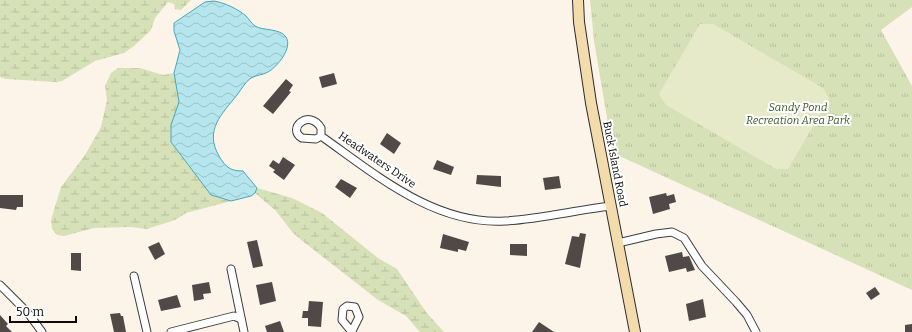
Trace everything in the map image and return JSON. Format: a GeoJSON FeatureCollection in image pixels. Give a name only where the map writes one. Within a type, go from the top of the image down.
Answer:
{"type":"FeatureCollection","features":[{"type":"Feature","properties":{"kind":"main road","name":"Buck Island Road"},"geometry":{"type":"LineString","coordinates":[[578,0],[589,88],[635,332]]}},
{"type":"Feature","properties":{"kind":"street","name":"Headwaters Drive"},"geometry":{"type":"LineString","coordinates":[[321,136],[407,194],[429,205],[460,216],[506,221],[611,206]]}},
{"type":"Feature","properties":{"kind":"street"},"geometry":{"type":"LineString","coordinates":[[618,243],[656,234],[672,232],[684,238],[702,266],[747,315],[756,332]]}},
{"type":"Feature","properties":{"kind":"street"},"geometry":{"type":"LineString","coordinates":[[231,269],[244,332]]}},
{"type":"Feature","properties":{"kind":"street"},"geometry":{"type":"LineString","coordinates":[[134,276],[147,332]]}},
{"type":"Feature","properties":{"kind":"street"},"geometry":{"type":"LineString","coordinates":[[0,285],[28,313],[42,332]]}},
{"type":"Feature","properties":{"kind":"street"},"geometry":{"type":"LineString","coordinates":[[170,332],[234,316],[241,319]]}},
{"type":"Feature","properties":{"kind":"green space"},"geometry":{"type":"Polygon","coordinates":[[[0,0],[191,0],[181,10],[175,9],[174,4],[168,2],[155,18],[151,30],[124,53],[95,61],[62,81],[55,82],[6,79],[0,77],[0,0]]]}},
{"type":"Feature","properties":{"kind":"green space","name":"Sandy Pond Recreation Area Park"},"geometry":{"type":"Polygon","coordinates":[[[590,0],[912,0],[912,7],[881,30],[912,86],[912,290],[613,153],[594,41],[590,0]]]}},
{"type":"Feature","properties":{"kind":"green space"},"geometry":{"type":"Polygon","coordinates":[[[700,24],[713,24],[823,88],[829,99],[788,169],[776,169],[666,105],[659,94],[700,24]]]}},
{"type":"Feature","properties":{"kind":"green space"},"geometry":{"type":"Polygon","coordinates":[[[118,68],[140,68],[163,75],[174,73],[179,102],[171,142],[187,164],[215,197],[231,201],[186,213],[175,220],[147,229],[131,227],[94,228],[64,236],[57,235],[52,229],[51,220],[61,187],[85,155],[101,127],[107,100],[105,86],[111,73],[118,68]]]}},
{"type":"Feature","properties":{"kind":"green space"},"geometry":{"type":"Polygon","coordinates":[[[257,188],[292,198],[322,213],[378,258],[397,269],[426,312],[444,332],[420,332],[406,316],[378,300],[293,233],[276,211],[255,193],[257,188]]]}},
{"type":"Feature","properties":{"kind":"water"},"geometry":{"type":"Polygon","coordinates":[[[214,1],[239,11],[258,28],[280,32],[288,41],[286,52],[276,66],[264,74],[253,77],[245,84],[221,116],[214,130],[213,138],[215,147],[224,163],[229,168],[243,171],[257,188],[255,193],[251,196],[231,201],[211,195],[171,142],[171,125],[179,102],[174,73],[180,50],[174,31],[174,23],[205,2],[214,1]]]}},
{"type":"Feature","properties":{"kind":"building"},"geometry":{"type":"Polygon","coordinates":[[[334,73],[337,84],[322,88],[319,77],[334,73]]]}},
{"type":"Feature","properties":{"kind":"building"},"geometry":{"type":"Polygon","coordinates":[[[286,79],[293,85],[289,91],[291,92],[273,114],[263,106],[286,79]]]}},
{"type":"Feature","properties":{"kind":"building"},"geometry":{"type":"Polygon","coordinates":[[[387,133],[401,143],[394,154],[380,144],[387,133]]]}},
{"type":"Feature","properties":{"kind":"building"},"geometry":{"type":"Polygon","coordinates":[[[283,157],[295,165],[284,180],[273,172],[275,170],[269,166],[273,160],[279,164],[283,157]]]}},
{"type":"Feature","properties":{"kind":"building"},"geometry":{"type":"Polygon","coordinates":[[[437,160],[454,167],[451,175],[433,169],[437,160]]]}},
{"type":"Feature","properties":{"kind":"building"},"geometry":{"type":"Polygon","coordinates":[[[477,175],[501,176],[501,187],[476,184],[477,175]]]}},
{"type":"Feature","properties":{"kind":"building"},"geometry":{"type":"Polygon","coordinates":[[[559,176],[561,188],[545,190],[543,178],[559,176]]]}},
{"type":"Feature","properties":{"kind":"building"},"geometry":{"type":"Polygon","coordinates":[[[341,179],[357,188],[350,198],[335,187],[341,179]]]}},
{"type":"Feature","properties":{"kind":"building"},"geometry":{"type":"Polygon","coordinates":[[[666,193],[667,196],[674,194],[676,202],[669,204],[670,209],[653,214],[649,197],[666,193]]]}},
{"type":"Feature","properties":{"kind":"building"},"geometry":{"type":"Polygon","coordinates":[[[0,195],[23,195],[23,207],[17,207],[16,210],[0,208],[0,195]]]}},
{"type":"Feature","properties":{"kind":"building"},"geometry":{"type":"Polygon","coordinates":[[[580,233],[586,234],[580,268],[565,264],[572,236],[579,237],[580,233]]]}},
{"type":"Feature","properties":{"kind":"building"},"geometry":{"type":"Polygon","coordinates":[[[443,234],[469,242],[466,251],[458,249],[458,252],[440,248],[443,234]]]}},
{"type":"Feature","properties":{"kind":"building"},"geometry":{"type":"Polygon","coordinates":[[[257,240],[263,266],[253,268],[247,242],[257,240]]]}},
{"type":"Feature","properties":{"kind":"building"},"geometry":{"type":"Polygon","coordinates":[[[159,242],[165,254],[155,260],[148,247],[159,242]]]}},
{"type":"Feature","properties":{"kind":"building"},"geometry":{"type":"Polygon","coordinates":[[[510,244],[527,244],[527,256],[510,255],[510,244]]]}},
{"type":"Feature","properties":{"kind":"building"},"geometry":{"type":"Polygon","coordinates":[[[682,252],[683,257],[689,256],[695,270],[687,272],[686,268],[669,272],[665,256],[682,252]]]}},
{"type":"Feature","properties":{"kind":"building"},"geometry":{"type":"Polygon","coordinates":[[[71,253],[81,253],[81,271],[71,270],[71,253]]]}},
{"type":"Feature","properties":{"kind":"building"},"geometry":{"type":"Polygon","coordinates":[[[209,282],[211,293],[203,294],[204,299],[194,301],[192,285],[209,282]]]}},
{"type":"Feature","properties":{"kind":"building"},"geometry":{"type":"Polygon","coordinates":[[[272,282],[276,301],[260,305],[256,285],[272,282]]]}},
{"type":"Feature","properties":{"kind":"building"},"geometry":{"type":"Polygon","coordinates":[[[875,287],[880,294],[871,300],[866,293],[875,287]]]}},
{"type":"Feature","properties":{"kind":"building"},"geometry":{"type":"Polygon","coordinates":[[[177,295],[181,307],[161,311],[158,300],[177,295]]]}},
{"type":"Feature","properties":{"kind":"building"},"geometry":{"type":"Polygon","coordinates":[[[703,299],[706,317],[689,321],[686,304],[703,299]]]}},
{"type":"Feature","properties":{"kind":"building"},"geometry":{"type":"Polygon","coordinates":[[[309,301],[323,302],[321,327],[308,326],[308,318],[302,318],[303,311],[308,311],[309,301]]]}},
{"type":"Feature","properties":{"kind":"building"},"geometry":{"type":"Polygon","coordinates":[[[120,313],[121,316],[123,316],[126,332],[114,332],[110,314],[120,313]]]}},
{"type":"Feature","properties":{"kind":"building"},"geometry":{"type":"Polygon","coordinates":[[[0,315],[8,324],[6,326],[12,332],[0,332],[0,315]]]}},
{"type":"Feature","properties":{"kind":"building"},"geometry":{"type":"Polygon","coordinates":[[[280,321],[284,332],[267,332],[265,326],[280,321]]]}},
{"type":"Feature","properties":{"kind":"building"},"geometry":{"type":"Polygon","coordinates":[[[539,322],[554,332],[532,332],[539,322]]]}},
{"type":"Feature","properties":{"kind":"building"},"geometry":{"type":"Polygon","coordinates":[[[912,324],[912,332],[905,332],[905,325],[912,324]]]}}]}
